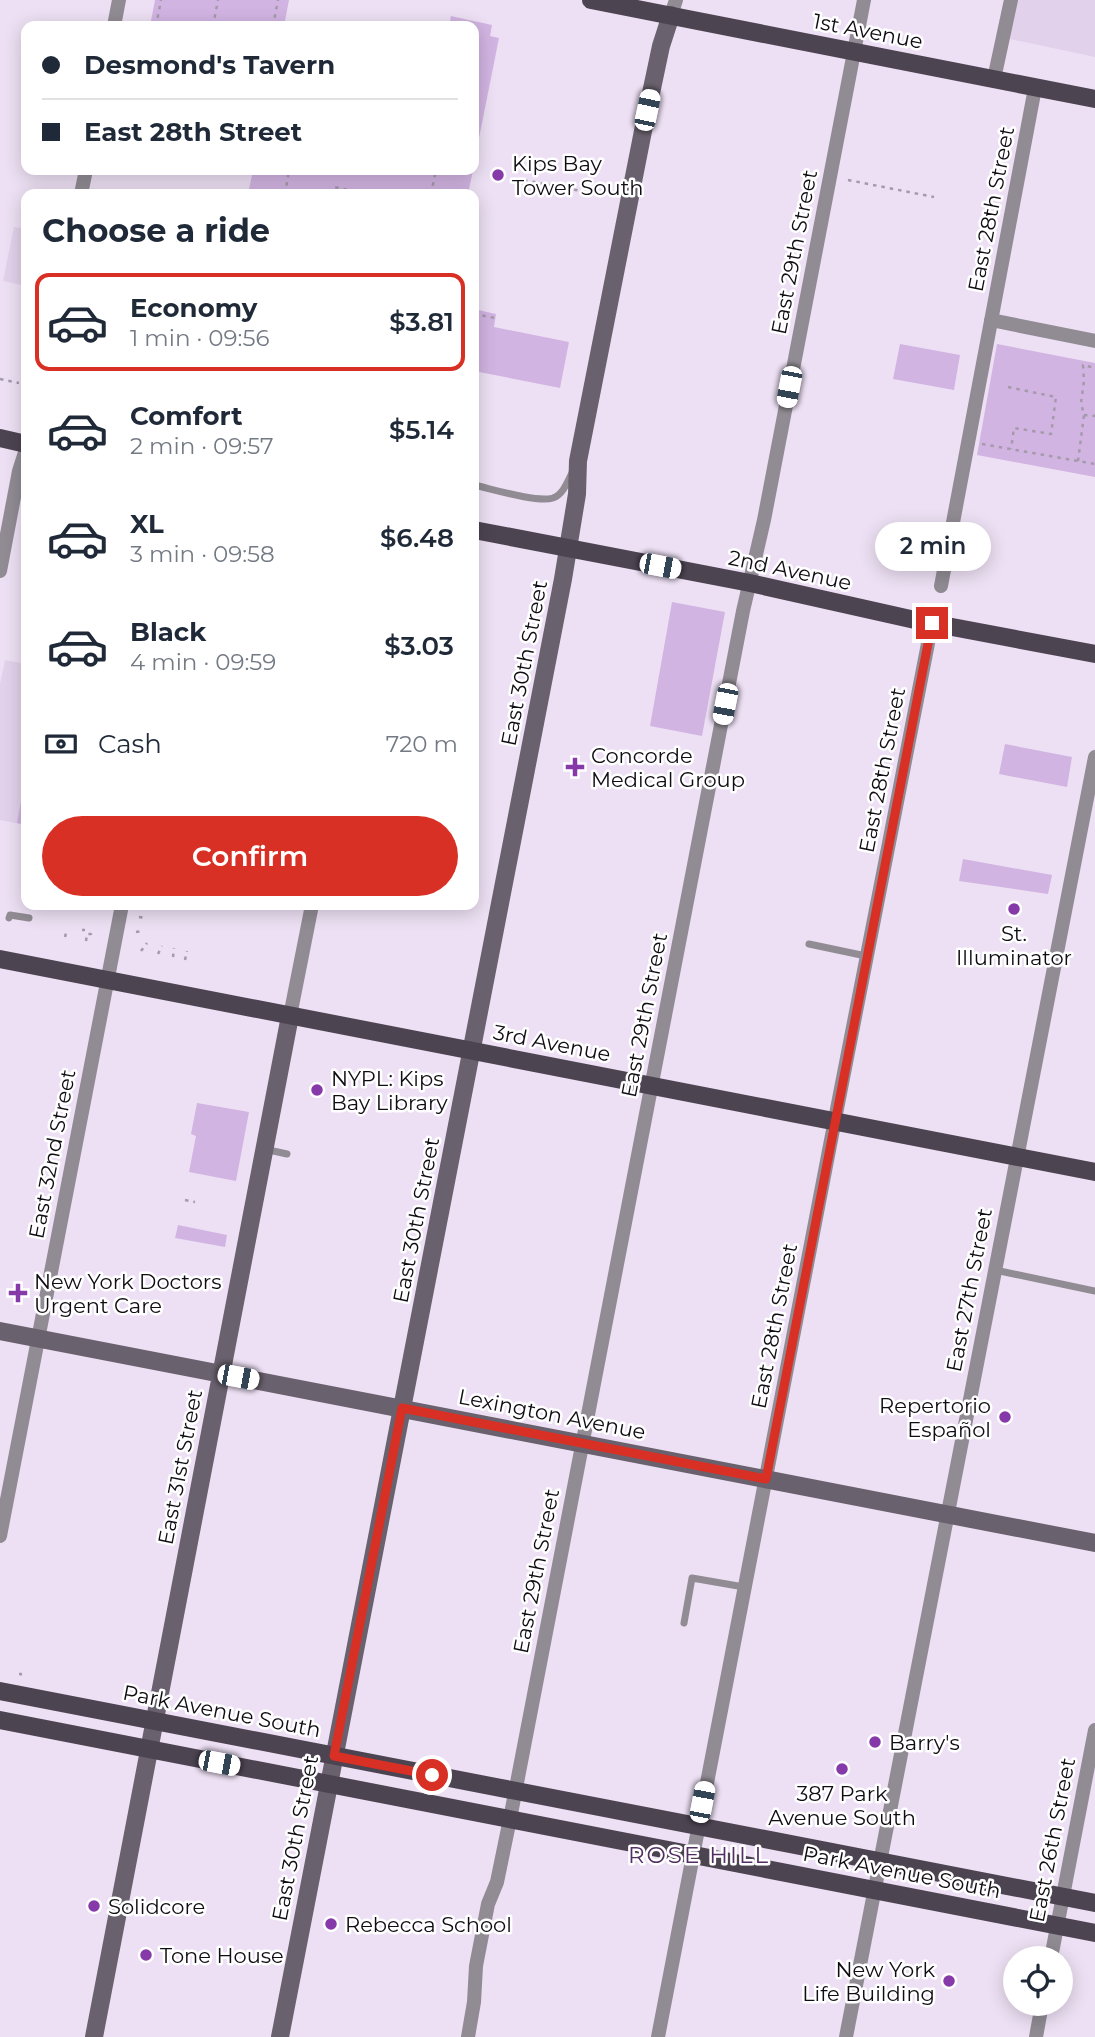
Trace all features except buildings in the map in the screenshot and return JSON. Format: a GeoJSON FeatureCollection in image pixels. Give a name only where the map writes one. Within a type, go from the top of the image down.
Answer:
{"type":"FeatureCollection","features":[{"type":"Feature","properties":{"kind":"main road","name":"1st Avenue"},"geometry":{"type":"LineString","coordinates":[[591,0],[673,8],[855,51],[1095,99]]}},
{"type":"Feature","properties":{"kind":"main road"},"geometry":{"type":"LineString","coordinates":[[0,438],[21,444]]}},
{"type":"Feature","properties":{"kind":"main road","name":"2nd Avenue"},"geometry":{"type":"LineString","coordinates":[[479,531],[750,583],[932,623],[1095,653]]}},
{"type":"Feature","properties":{"kind":"main road","name":"3rd Avenue"},"geometry":{"type":"LineString","coordinates":[[0,959],[1095,1172]]}},
{"type":"Feature","properties":{"kind":"main road","name":"Park Avenue South"},"geometry":{"type":"LineString","coordinates":[[0,1691],[1095,1903]]}},
{"type":"Feature","properties":{"kind":"main road","name":"Park Avenue South"},"geometry":{"type":"LineString","coordinates":[[0,1720],[1095,1933]]}},
{"type":"Feature","properties":{"kind":"street"},"geometry":{"type":"LineString","coordinates":[[115,21],[119,0]]}},
{"type":"Feature","properties":{"kind":"street","name":"East 29th Street"},"geometry":{"type":"LineString","coordinates":[[468,2037],[488,1904],[496,1888],[510,1819],[864,0]]}},
{"type":"Feature","properties":{"kind":"street"},"geometry":{"type":"LineString","coordinates":[[994,79],[1011,0]]}},
{"type":"Feature","properties":{"kind":"street","name":"East 30th Street"},"geometry":{"type":"LineString","coordinates":[[280,2037],[568,548],[577,494],[578,461],[660,46],[673,8]]}},
{"type":"Feature","properties":{"kind":"street","name":"East 28th Street"},"geometry":{"type":"LineString","coordinates":[[941,586],[1035,88]]}},
{"type":"Feature","properties":{"kind":"street"},"geometry":{"type":"LineString","coordinates":[[991,320],[1095,341]]}},
{"type":"Feature","properties":{"kind":"street"},"geometry":{"type":"LineString","coordinates":[[0,571],[21,464]]}},
{"type":"Feature","properties":{"kind":"street","name":"East 28th Street"},"geometry":{"type":"LineString","coordinates":[[658,2037],[932,623]]}},
{"type":"Feature","properties":{"kind":"street","name":"East 27th Street"},"geometry":{"type":"LineString","coordinates":[[846,2037],[1017,1157],[1090,810],[1095,757]]}},
{"type":"Feature","properties":{"kind":"street","name":"East 32nd Street"},"geometry":{"type":"LineString","coordinates":[[0,1536],[121,910]]}},
{"type":"Feature","properties":{"kind":"street","name":"East 31st Street"},"geometry":{"type":"LineString","coordinates":[[94,2037],[311,910]]}},
{"type":"Feature","properties":{"kind":"street","name":"Lexington Avenue"},"geometry":{"type":"LineString","coordinates":[[0,1331],[1095,1543]]}},
{"type":"Feature","properties":{"kind":"street","name":"East 26th Street"},"geometry":{"type":"LineString","coordinates":[[1053,1946],[1095,1730]]}},
{"type":"Feature","properties":{"kind":"street"},"geometry":{"type":"LineString","coordinates":[[1036,2037],[1040,2016]]}},
{"type":"Feature","properties":{"kind":"lane"},"geometry":{"type":"LineString","coordinates":[[479,486],[532,498],[553,498],[562,492],[578,461]]}},
{"type":"Feature","properties":{"kind":"lane"},"geometry":{"type":"LineString","coordinates":[[9,918],[10,915],[29,918]]}},
{"type":"Feature","properties":{"kind":"lane"},"geometry":{"type":"LineString","coordinates":[[809,944],[867,956]]}},
{"type":"Feature","properties":{"kind":"lane"},"geometry":{"type":"LineString","coordinates":[[264,1149],[287,1154]]}},
{"type":"Feature","properties":{"kind":"lane"},"geometry":{"type":"LineString","coordinates":[[995,1270],[1095,1291]]}},
{"type":"Feature","properties":{"kind":"lane"},"geometry":{"type":"LineString","coordinates":[[684,1623],[692,1578],[745,1587]]}},
{"type":"Feature","properties":{"kind":"path"},"geometry":{"type":"LineString","coordinates":[[157,21],[161,0]]}},
{"type":"Feature","properties":{"kind":"path"},"geometry":{"type":"LineString","coordinates":[[214,21],[218,0]]}},
{"type":"Feature","properties":{"kind":"path"},"geometry":{"type":"LineString","coordinates":[[274,21],[278,0]]}},
{"type":"Feature","properties":{"kind":"path"},"geometry":{"type":"LineString","coordinates":[[524,180],[607,196]]}},
{"type":"Feature","properties":{"kind":"path"},"geometry":{"type":"LineString","coordinates":[[848,180],[934,197]]}},
{"type":"Feature","properties":{"kind":"path"},"geometry":{"type":"LineString","coordinates":[[479,315],[495,318]]}},
{"type":"Feature","properties":{"kind":"path"},"geometry":{"type":"LineString","coordinates":[[1078,461],[1084,415],[1083,365],[1095,368]]}},
{"type":"Feature","properties":{"kind":"path"},"geometry":{"type":"LineString","coordinates":[[0,379],[19,383]]}},
{"type":"Feature","properties":{"kind":"path"},"geometry":{"type":"LineString","coordinates":[[1008,387],[1056,397],[1051,434],[1014,428],[1011,449]]}},
{"type":"Feature","properties":{"kind":"path"},"geometry":{"type":"LineString","coordinates":[[1084,415],[1095,416]]}},
{"type":"Feature","properties":{"kind":"path"},"geometry":{"type":"LineString","coordinates":[[968,442],[1095,464]]}},
{"type":"Feature","properties":{"kind":"path"},"geometry":{"type":"LineString","coordinates":[[139,917],[145,918]]}},
{"type":"Feature","properties":{"kind":"path"},"geometry":{"type":"LineString","coordinates":[[65,937],[67,929]]}},
{"type":"Feature","properties":{"kind":"path"},"geometry":{"type":"LineString","coordinates":[[86,940],[86,934],[91,934],[92,930]]}},
{"type":"Feature","properties":{"kind":"path"},"geometry":{"type":"LineString","coordinates":[[136,932],[142,931]]}},
{"type":"Feature","properties":{"kind":"path"},"geometry":{"type":"LineString","coordinates":[[141,951],[147,943]]}},
{"type":"Feature","properties":{"kind":"path"},"geometry":{"type":"LineString","coordinates":[[158,954],[162,946]]}},
{"type":"Feature","properties":{"kind":"path"},"geometry":{"type":"LineString","coordinates":[[173,957],[174,948]]}},
{"type":"Feature","properties":{"kind":"path"},"geometry":{"type":"LineString","coordinates":[[185,960],[187,951]]}},
{"type":"Feature","properties":{"kind":"path"},"geometry":{"type":"LineString","coordinates":[[185,1200],[195,1202]]}},
{"type":"Feature","properties":{"kind":"shaded area"},"geometry":{"type":"Polygon","coordinates":[[[155,0],[289,0],[285,21],[151,21],[155,0]]]}},
{"type":"Feature","properties":{"kind":"shaded area"},"geometry":{"type":"Polygon","coordinates":[[[1004,0],[1095,0],[1095,57],[996,36],[1004,0]]]}},
{"type":"Feature","properties":{"kind":"shaded area"},"geometry":{"type":"Polygon","coordinates":[[[451,16],[474,21],[450,21],[451,16]]]}},
{"type":"Feature","properties":{"kind":"shaded area"},"geometry":{"type":"Polygon","coordinates":[[[479,22],[492,25],[490,36],[499,38],[479,138],[479,22]]]}},
{"type":"Feature","properties":{"kind":"shaded area"},"geometry":{"type":"Polygon","coordinates":[[[252,175],[472,175],[469,189],[249,189],[252,175]]]}},
{"type":"Feature","properties":{"kind":"shaded area"},"geometry":{"type":"Polygon","coordinates":[[[14,227],[21,228],[21,285],[3,281],[14,227]]]}},
{"type":"Feature","properties":{"kind":"shaded area"},"geometry":{"type":"Polygon","coordinates":[[[479,310],[496,314],[494,327],[569,342],[560,388],[479,372],[479,310]]]}},
{"type":"Feature","properties":{"kind":"shaded area"},"geometry":{"type":"Polygon","coordinates":[[[900,344],[960,355],[954,390],[893,379],[900,344]]]}},
{"type":"Feature","properties":{"kind":"shaded area"},"geometry":{"type":"Polygon","coordinates":[[[997,344],[1095,363],[1095,477],[977,455],[997,344]]]}},
{"type":"Feature","properties":{"kind":"shaded area"},"geometry":{"type":"Polygon","coordinates":[[[672,602],[725,612],[702,736],[650,726],[672,602]]]}},
{"type":"Feature","properties":{"kind":"shaded area"},"geometry":{"type":"Polygon","coordinates":[[[5,660],[21,663],[21,824],[0,820],[0,684],[5,660]]]}},
{"type":"Feature","properties":{"kind":"shaded area"},"geometry":{"type":"Polygon","coordinates":[[[1005,744],[1072,757],[1067,787],[999,774],[1005,744]]]}},
{"type":"Feature","properties":{"kind":"shaded area"},"geometry":{"type":"Polygon","coordinates":[[[21,801],[21,824],[17,823],[21,801]]]}},
{"type":"Feature","properties":{"kind":"shaded area"},"geometry":{"type":"Polygon","coordinates":[[[963,859],[1052,875],[1048,894],[959,881],[963,859]]]}},
{"type":"Feature","properties":{"kind":"shaded area"},"geometry":{"type":"Polygon","coordinates":[[[197,1103],[249,1112],[236,1181],[189,1172],[196,1136],[191,1134],[197,1103]]]}},
{"type":"Feature","properties":{"kind":"shaded area"},"geometry":{"type":"Polygon","coordinates":[[[178,1225],[227,1235],[225,1247],[175,1238],[178,1225]]]}},
{"type":"Feature","properties":{"kind":"place","name":"Kips Bay Tower South"},"geometry":{"type":"Point","coordinates":[498,175]}},
{"type":"Feature","properties":{"kind":"place","name":"Concorde Medical Group"},"geometry":{"type":"Point","coordinates":[575,767]}},
{"type":"Feature","properties":{"kind":"place","name":"St. Illuminator"},"geometry":{"type":"Point","coordinates":[1014,909]}},
{"type":"Feature","properties":{"kind":"place","name":"NYPL: Kips Bay Library"},"geometry":{"type":"Point","coordinates":[317,1090]}},
{"type":"Feature","properties":{"kind":"place","name":"New York Doctors Urgent Care"},"geometry":{"type":"Point","coordinates":[18,1293]}},
{"type":"Feature","properties":{"kind":"place","name":"Repertorio Español"},"geometry":{"type":"Point","coordinates":[1005,1417]}},
{"type":"Feature","properties":{"kind":"place","name":"Barry's"},"geometry":{"type":"Point","coordinates":[875,1742]}},
{"type":"Feature","properties":{"kind":"place","name":"387 Park Avenue South"},"geometry":{"type":"Point","coordinates":[842,1769]}},
{"type":"Feature","properties":{"kind":"place","name":"Solidcore"},"geometry":{"type":"Point","coordinates":[94,1906]}},
{"type":"Feature","properties":{"kind":"place","name":"Rebecca School"},"geometry":{"type":"Point","coordinates":[331,1924]}},
{"type":"Feature","properties":{"kind":"place","name":"Tone House"},"geometry":{"type":"Point","coordinates":[146,1955]}},
{"type":"Feature","properties":{"kind":"place","name":"New York Life Building"},"geometry":{"type":"Point","coordinates":[949,1981]}},
{"type":"Feature","properties":{"kind":"district","name":"ROSE HILL"},"geometry":{"type":"Point","coordinates":[699,1855]}},
{"type":"Feature","properties":{"kind":"route"},"geometry":{"type":"LineString","coordinates":[[432,1775],[334,1756],[402,1408],[766,1479],[932,623]]}}]}
